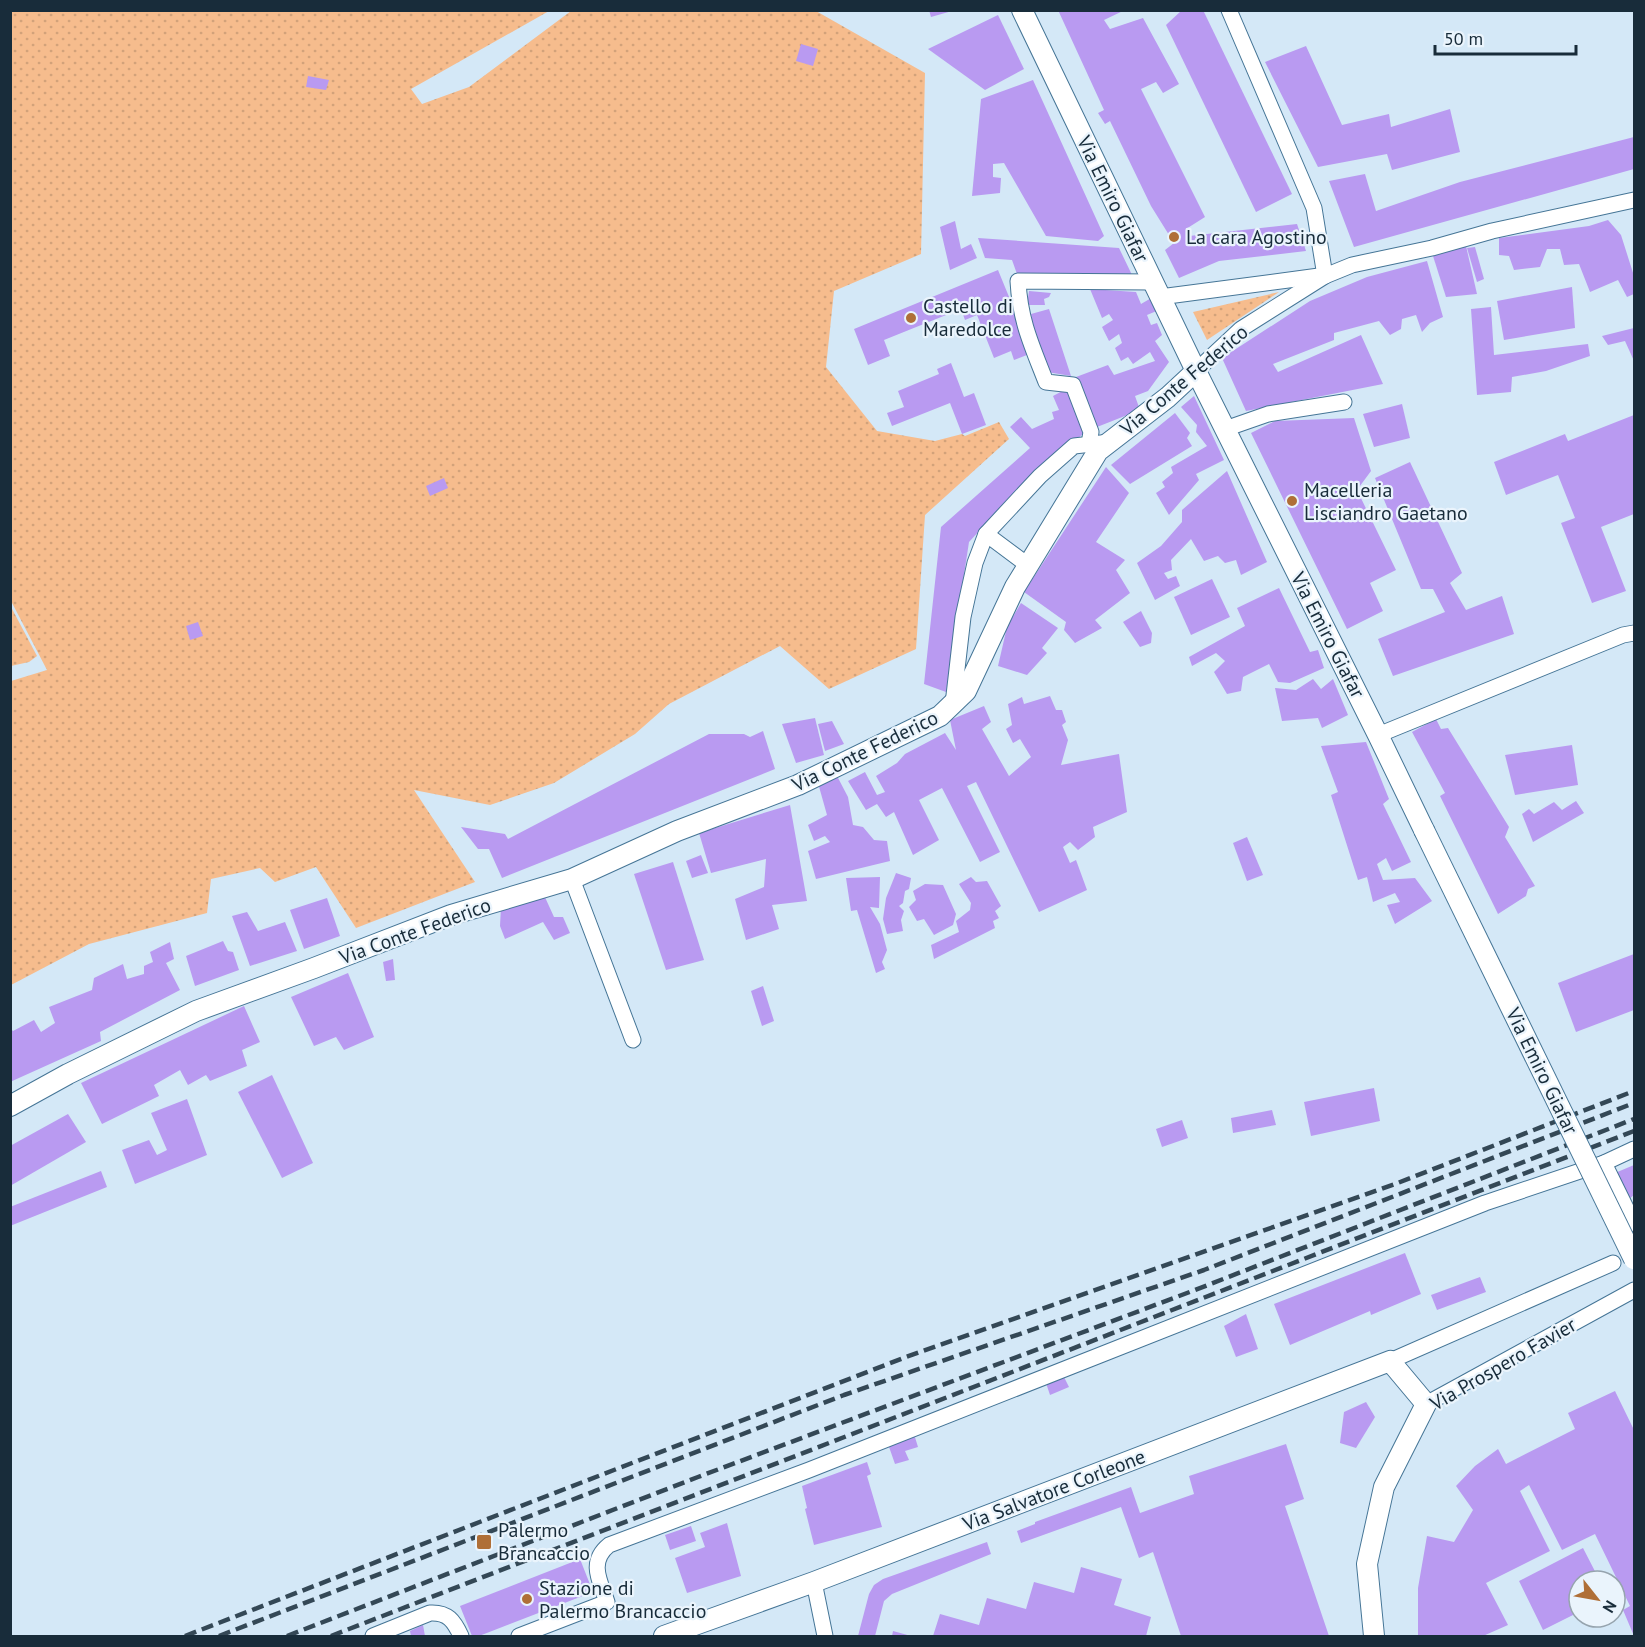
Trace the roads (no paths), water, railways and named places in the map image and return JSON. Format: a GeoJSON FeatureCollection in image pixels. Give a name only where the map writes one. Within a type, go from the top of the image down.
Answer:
{"type":"FeatureCollection","features":[{"type":"Feature","properties":{"kind":"street","name":"Via Emiro Giafar"},"geometry":{"type":"LineString","coordinates":[[1022,10],[1156,290],[1378,735],[1635,1259]]}},
{"type":"Feature","properties":{"kind":"street"},"geometry":{"type":"LineString","coordinates":[[1089,444],[1091,432],[1073,385],[1046,382],[1022,315],[1018,281],[1156,290],[1325,276],[1314,208],[1229,10]]}},
{"type":"Feature","properties":{"kind":"street","name":"Via Conte Federico"},"geometry":{"type":"LineString","coordinates":[[10,1106],[68,1074],[196,1011],[451,915],[572,879],[677,831],[798,785],[940,716],[966,691],[1015,587],[1098,452],[1168,397],[1241,329],[1325,276],[1352,265],[1635,200]]}},
{"type":"Feature","properties":{"kind":"street"},"geometry":{"type":"LineString","coordinates":[[1225,429],[1268,414],[1344,402]]}},
{"type":"Feature","properties":{"kind":"street"},"geometry":{"type":"LineString","coordinates":[[953,704],[963,616],[975,563],[986,534],[1040,476],[1074,446],[1110,442]]}},
{"type":"Feature","properties":{"kind":"street"},"geometry":{"type":"LineString","coordinates":[[986,534],[1029,566]]}},
{"type":"Feature","properties":{"kind":"street"},"geometry":{"type":"LineString","coordinates":[[1378,735],[1623,635],[1635,633]]}},
{"type":"Feature","properties":{"kind":"street"},"geometry":{"type":"LineString","coordinates":[[572,879],[633,1040]]}},
{"type":"Feature","properties":{"kind":"street"},"geometry":{"type":"LineString","coordinates":[[519,1636],[607,1602],[596,1569],[599,1554],[609,1545],[820,1465],[1485,1203],[1605,1163],[1635,1149]]}},
{"type":"Feature","properties":{"kind":"street"},"geometry":{"type":"LineString","coordinates":[[1605,1163],[1635,1224]]}},
{"type":"Feature","properties":{"kind":"street"},"geometry":{"type":"LineString","coordinates":[[1426,1404],[1390,1361],[1613,1263]]}},
{"type":"Feature","properties":{"kind":"street","name":"Via Prospero Favier"},"geometry":{"type":"LineString","coordinates":[[1374,1636],[1368,1564],[1384,1487],[1426,1404],[1634,1291]]}},
{"type":"Feature","properties":{"kind":"street","name":"Via Salvatore Corleone"},"geometry":{"type":"LineString","coordinates":[[664,1636],[814,1582],[1390,1361]]}},
{"type":"Feature","properties":{"kind":"street"},"geometry":{"type":"LineString","coordinates":[[814,1582],[825,1636]]}},
{"type":"Feature","properties":{"kind":"street"},"geometry":{"type":"LineString","coordinates":[[373,1636],[430,1614],[443,1613],[450,1618],[460,1636]]}},
{"type":"Feature","properties":{"kind":"railway"},"geometry":{"type":"LineString","coordinates":[[185,1636],[906,1357],[1395,1184],[1634,1091]]}},
{"type":"Feature","properties":{"kind":"railway"},"geometry":{"type":"LineString","coordinates":[[219,1636],[844,1395],[1204,1270],[1634,1103]]}},
{"type":"Feature","properties":{"kind":"railway"},"geometry":{"type":"LineString","coordinates":[[287,1636],[698,1477],[1195,1290],[1634,1119]]}},
{"type":"Feature","properties":{"kind":"railway"},"geometry":{"type":"LineString","coordinates":[[331,1636],[1634,1131]]}},
{"type":"Feature","properties":{"kind":"place","name":"La cara Agostino"},"geometry":{"type":"Point","coordinates":[1174,237]}},
{"type":"Feature","properties":{"kind":"place","name":"Castello di Maredolce"},"geometry":{"type":"Point","coordinates":[911,318]}},
{"type":"Feature","properties":{"kind":"place","name":"Macelleria Lisciandro Gaetano"},"geometry":{"type":"Point","coordinates":[1292,501]}},
{"type":"Feature","properties":{"kind":"place","name":"Palermo Brancaccio"},"geometry":{"type":"Point","coordinates":[484,1542]}},
{"type":"Feature","properties":{"kind":"place","name":"Stazione di Palermo Brancaccio"},"geometry":{"type":"Point","coordinates":[527,1599]}}]}
